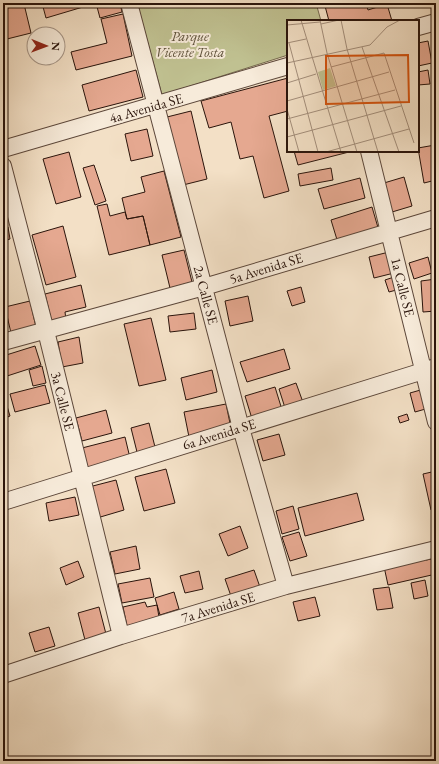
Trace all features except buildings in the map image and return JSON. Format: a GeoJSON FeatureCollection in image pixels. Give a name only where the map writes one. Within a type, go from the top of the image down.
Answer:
{"type":"FeatureCollection","features":[{"type":"Feature","properties":{"kind":"street","name":"2a Calle SE"},"geometry":{"type":"LineString","coordinates":[[129,3],[241,428],[286,586]]}},
{"type":"Feature","properties":{"kind":"street"},"geometry":{"type":"LineString","coordinates":[[419,27],[436,22]]}},
{"type":"Feature","properties":{"kind":"street","name":"4a Avenida SE"},"geometry":{"type":"LineString","coordinates":[[3,149],[287,66]]}},
{"type":"Feature","properties":{"kind":"street","name":"1a Calle SE"},"geometry":{"type":"LineString","coordinates":[[369,152],[389,232],[430,369],[436,422]]}},
{"type":"Feature","properties":{"kind":"street","name":"3a Calle SE"},"geometry":{"type":"LineString","coordinates":[[3,166],[46,330],[122,636]]}},
{"type":"Feature","properties":{"kind":"street","name":"5a Avenida SE"},"geometry":{"type":"LineString","coordinates":[[3,342],[204,287],[436,218]]}},
{"type":"Feature","properties":{"kind":"street","name":"6a Avenida SE"},"geometry":{"type":"LineString","coordinates":[[3,502],[430,369]]}},
{"type":"Feature","properties":{"kind":"street","name":"7a Avenida SE"},"geometry":{"type":"LineString","coordinates":[[3,675],[122,636],[286,586],[436,550]]}},
{"type":"Feature","properties":{"kind":"green space","name":"Parque Vicente Tosta"},"geometry":{"type":"Polygon","coordinates":[[[137,3],[316,3],[321,20],[287,20],[287,55],[162,95],[137,3]]]}}]}
